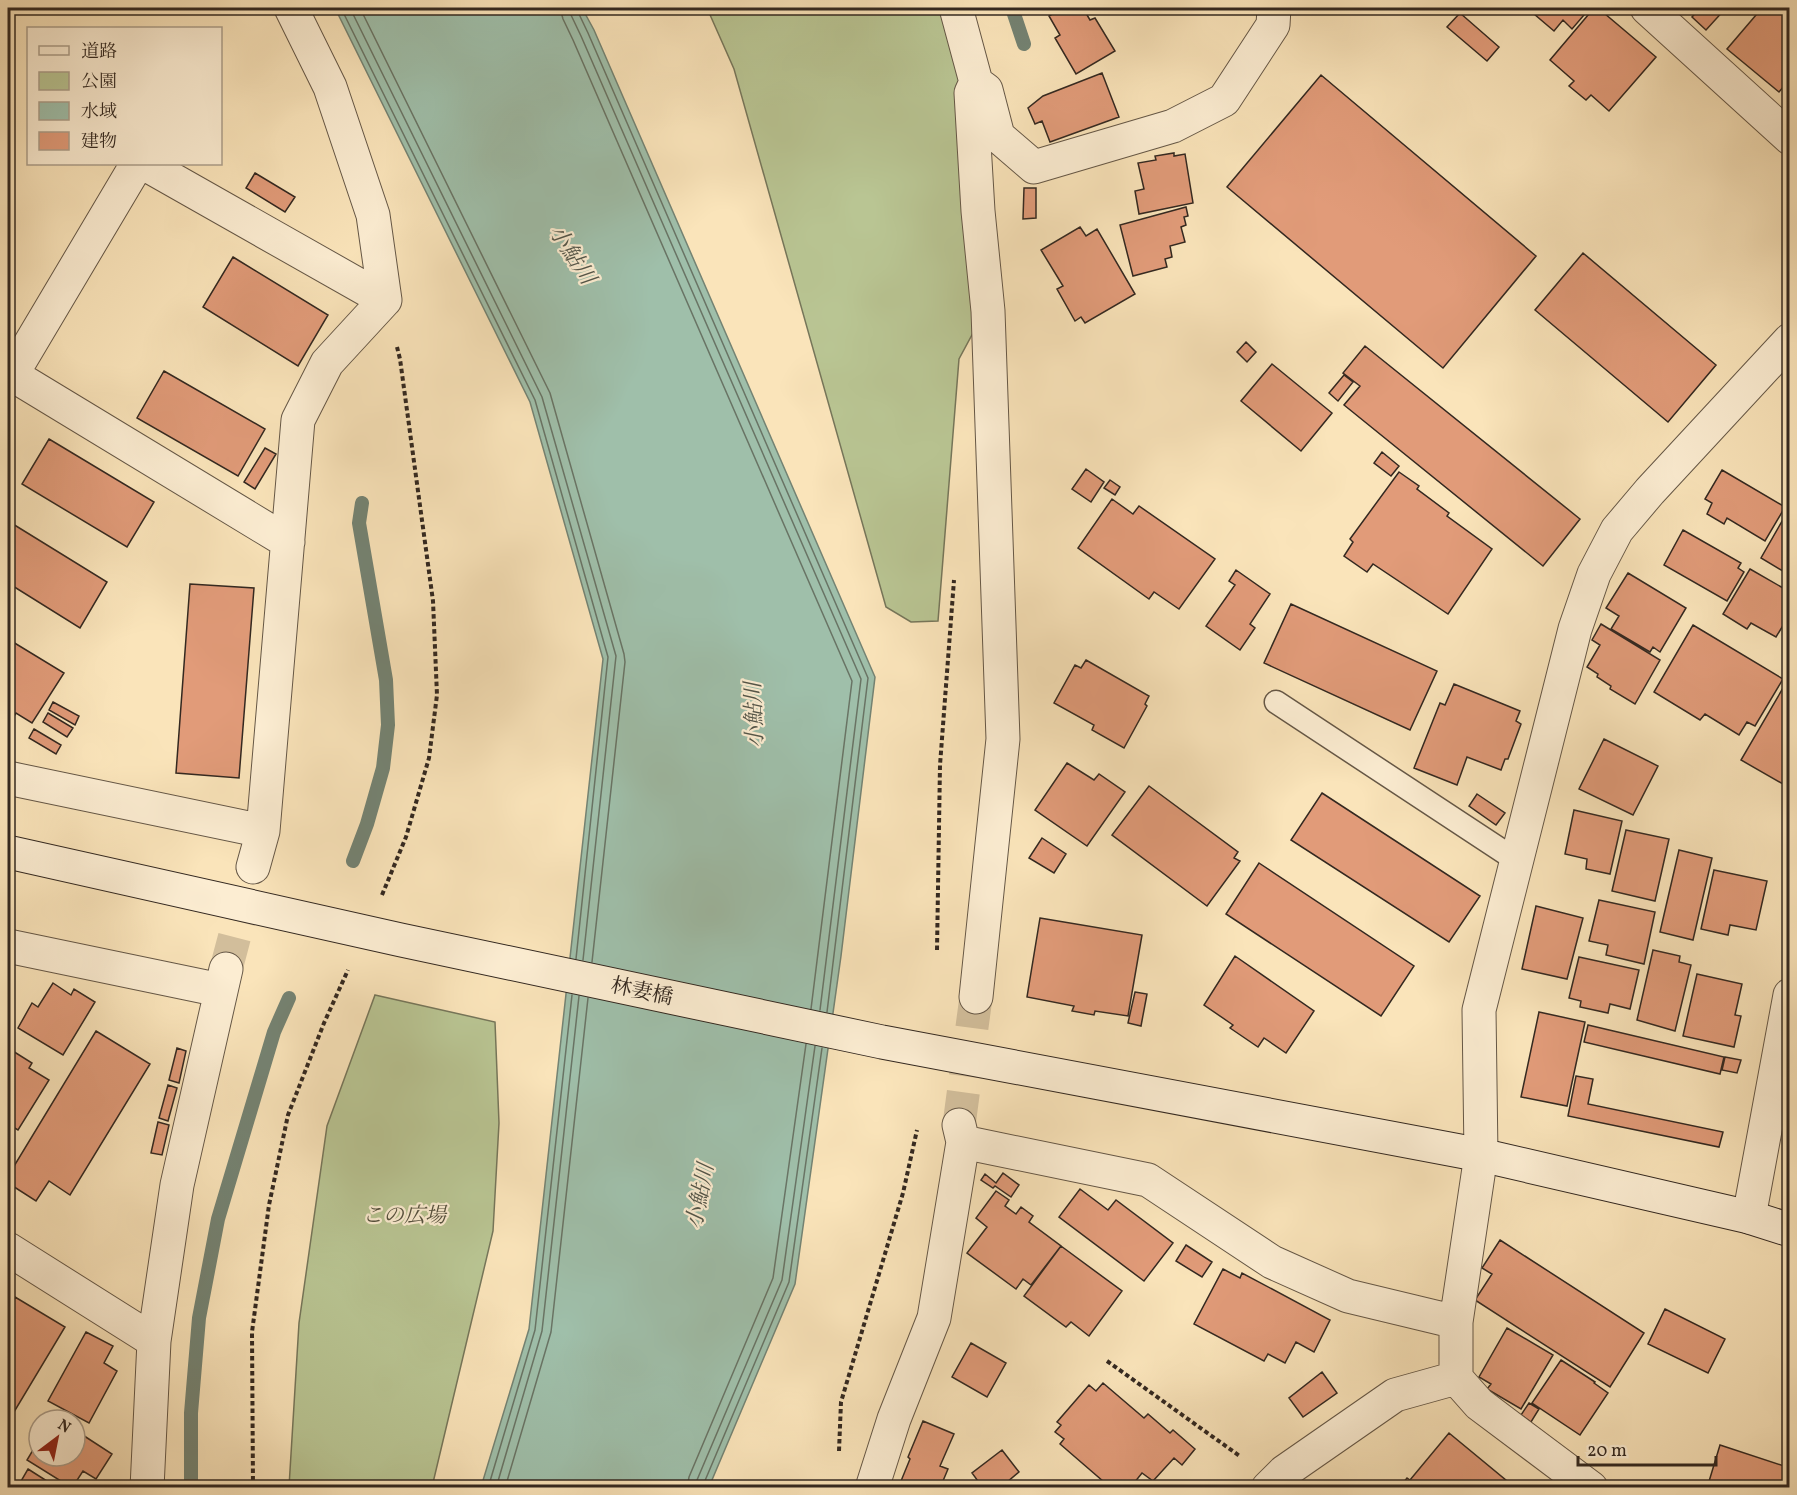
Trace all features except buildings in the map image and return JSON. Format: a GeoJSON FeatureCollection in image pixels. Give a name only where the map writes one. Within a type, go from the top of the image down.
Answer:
{"type":"FeatureCollection","features":[{"type":"Feature","properties":{"kind":"street"},"geometry":{"type":"LineString","coordinates":[[291,8],[330,87],[373,215],[385,300]]}},
{"type":"Feature","properties":{"kind":"street"},"geometry":{"type":"LineString","coordinates":[[956,8],[976,82],[986,90],[998,136],[1034,167],[1173,126],[1224,100],[1273,25],[1274,8]]}},
{"type":"Feature","properties":{"kind":"street"},"geometry":{"type":"LineString","coordinates":[[1647,8],[1790,138]]}},
{"type":"Feature","properties":{"kind":"street"},"geometry":{"type":"LineString","coordinates":[[976,82],[971,93],[978,211],[988,311],[1003,739],[976,997]]}},
{"type":"Feature","properties":{"kind":"street"},"geometry":{"type":"LineString","coordinates":[[136,165],[9,378],[288,542]]}},
{"type":"Feature","properties":{"kind":"street"},"geometry":{"type":"LineString","coordinates":[[148,165],[385,300]]}},
{"type":"Feature","properties":{"kind":"street"},"geometry":{"type":"LineString","coordinates":[[253,867],[263,831],[298,420],[327,363],[385,300]]}},
{"type":"Feature","properties":{"kind":"street"},"geometry":{"type":"LineString","coordinates":[[1591,1488],[1479,1404],[1456,1378],[1456,1322],[1481,1155],[1479,1010],[1575,629],[1594,574],[1617,530],[1650,491],[1790,340]]}},
{"type":"Feature","properties":{"kind":"street"},"geometry":{"type":"LineString","coordinates":[[8,778],[263,831]]}},
{"type":"Feature","properties":{"kind":"street","name":"林妻橋"},"geometry":{"type":"LineString","coordinates":[[8,852],[401,940],[882,1042],[1481,1155],[1749,1217],[1790,1230]]}},
{"type":"Feature","properties":{"kind":"street"},"geometry":{"type":"LineString","coordinates":[[8,946],[223,979],[177,1185],[154,1341],[147,1488]]}},
{"type":"Feature","properties":{"kind":"street"},"geometry":{"type":"LineString","coordinates":[[1749,1217],[1790,995]]}},
{"type":"Feature","properties":{"kind":"street"},"geometry":{"type":"LineString","coordinates":[[872,1488],[894,1419],[934,1318],[961,1134],[1148,1180],[1272,1262],[1348,1296],[1456,1322]]}},
{"type":"Feature","properties":{"kind":"street"},"geometry":{"type":"LineString","coordinates":[[8,1249],[154,1341]]}},
{"type":"Feature","properties":{"kind":"street"},"geometry":{"type":"LineString","coordinates":[[1271,1484],[1284,1472],[1395,1395],[1456,1378]]}},
{"type":"Feature","properties":{"kind":"lane"},"geometry":{"type":"LineString","coordinates":[[1276,702],[1516,860]]}},
{"type":"Feature","properties":{"kind":"path"},"geometry":{"type":"LineString","coordinates":[[253,1488],[252,1332],[272,1194],[288,1115],[324,1023],[367,931],[406,837],[429,758],[437,695],[433,601],[400,359]]}},
{"type":"Feature","properties":{"kind":"path"},"geometry":{"type":"LineString","coordinates":[[937,955],[940,765],[954,576]]}},
{"type":"Feature","properties":{"kind":"path"},"geometry":{"type":"LineString","coordinates":[[838,1456],[841,1402],[903,1193],[917,1129]]}},
{"type":"Feature","properties":{"kind":"path"},"geometry":{"type":"LineString","coordinates":[[1107,1361],[1271,1484]]}},
{"type":"Feature","properties":{"kind":"green space"},"geometry":{"type":"Polygon","coordinates":[[[707,8],[943,8],[960,73],[974,331],[959,359],[938,621],[911,622],[886,607],[734,69],[707,8]]]}},
{"type":"Feature","properties":{"kind":"green space","name":"この広場"},"geometry":{"type":"Polygon","coordinates":[[[375,995],[495,1022],[499,1123],[493,1231],[432,1487],[289,1487],[299,1323],[327,1126],[375,995]]]}},
{"type":"Feature","properties":{"kind":"water","name":"小鮎川"},"geometry":{"type":"Polygon","coordinates":[[[335,8],[582,8],[594,30],[875,677],[841,956],[795,1284],[709,1487],[481,1487],[529,1329],[603,659],[530,402],[335,8]]]}},
{"type":"Feature","properties":{"kind":"waterway"},"geometry":{"type":"LineString","coordinates":[[1012,8],[1024,44]]}},
{"type":"Feature","properties":{"kind":"waterway"},"geometry":{"type":"LineString","coordinates":[[353,861],[367,824],[383,768],[388,725],[386,680],[359,523],[362,503]]}},
{"type":"Feature","properties":{"kind":"waterway"},"geometry":{"type":"LineString","coordinates":[[191,1488],[191,1413],[199,1318],[218,1219],[274,1032],[289,998]]}},
{"type":"Feature","properties":{"kind":"tunnel"},"geometry":{"type":"LineString","coordinates":[[226,969],[253,867]]}},
{"type":"Feature","properties":{"kind":"tunnel"},"geometry":{"type":"LineString","coordinates":[[959,1125],[976,997]]}}]}
